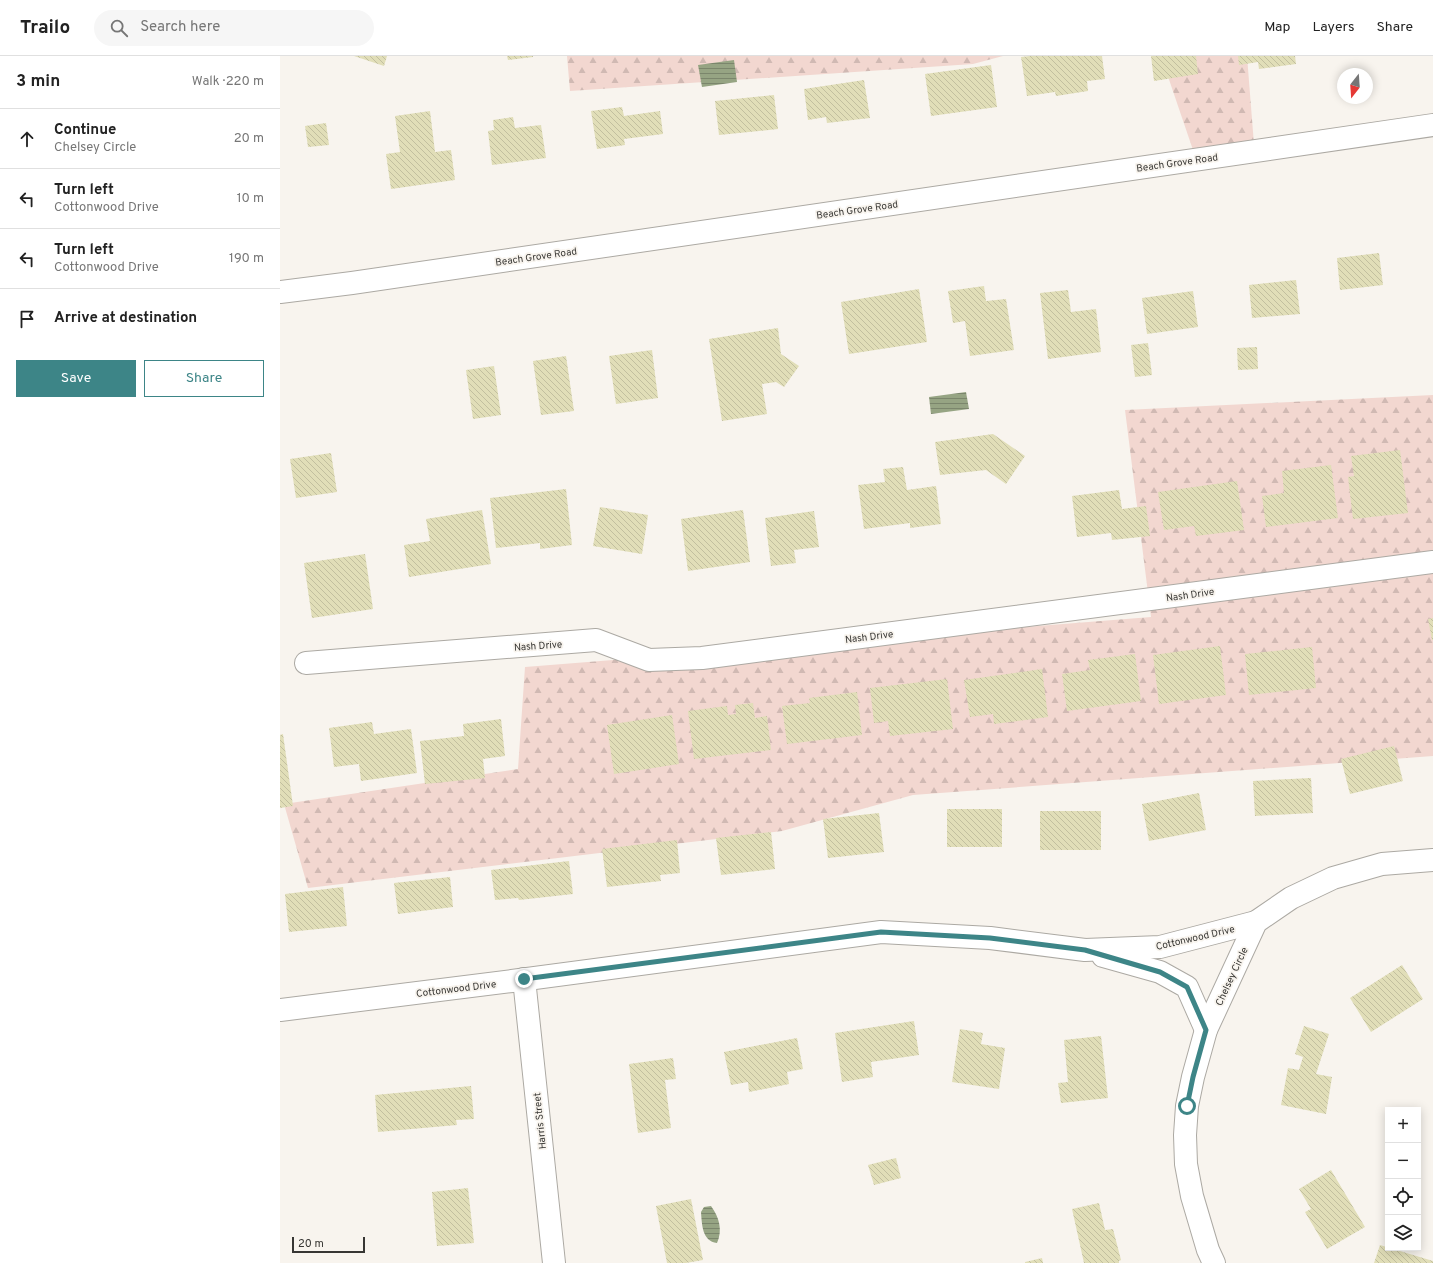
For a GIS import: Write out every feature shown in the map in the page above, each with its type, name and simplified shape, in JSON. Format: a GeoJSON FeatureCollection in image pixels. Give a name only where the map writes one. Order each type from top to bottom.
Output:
{"type":"FeatureCollection","features":[{"type":"Feature","properties":{"kind":"street","name":"Beach Grove Road"},"geometry":{"type":"LineString","coordinates":[[280,292],[367,281],[1433,125]]}},
{"type":"Feature","properties":{"kind":"street","name":"Nash Drive"},"geometry":{"type":"LineString","coordinates":[[306,663],[596,640],[649,660],[702,658],[1433,562]]}},
{"type":"Feature","properties":{"kind":"street"},"geometry":{"type":"LineString","coordinates":[[1256,922],[1291,898],[1334,878],[1382,864],[1433,860]]}},
{"type":"Feature","properties":{"kind":"street","name":"Cottonwood Drive"},"geometry":{"type":"LineString","coordinates":[[1085,950],[1160,947],[1256,922]]}},
{"type":"Feature","properties":{"kind":"street","name":"Chelsey Circle"},"geometry":{"type":"LineString","coordinates":[[1214,1263],[1208,1250],[1192,1196],[1186,1164],[1185,1135],[1187,1106],[1193,1077],[1206,1030],[1256,922]]}},
{"type":"Feature","properties":{"kind":"street","name":"Cottonwood Drive"},"geometry":{"type":"LineString","coordinates":[[280,1010],[881,932],[990,938],[1085,950],[1160,972],[1187,987],[1206,1030]]}},
{"type":"Feature","properties":{"kind":"street","name":"Harris Street"},"geometry":{"type":"LineString","coordinates":[[524,979],[554,1263]]}},
{"type":"Feature","properties":{"kind":"green space"},"geometry":{"type":"Polygon","coordinates":[[[567,56],[1003,56],[973,64],[570,91],[567,56]]]}},
{"type":"Feature","properties":{"kind":"green space"},"geometry":{"type":"Polygon","coordinates":[[[1161,56],[1247,56],[1255,157],[1193,150],[1161,56]]]}},
{"type":"Feature","properties":{"kind":"green space"},"geometry":{"type":"Polygon","coordinates":[[[1433,395],[1433,756],[913,795],[782,831],[308,888],[284,804],[518,769],[525,667],[1151,617],[1125,410],[1433,395]]]}},
{"type":"Feature","properties":{"kind":"shaded area"},"geometry":{"type":"Polygon","coordinates":[[[734,60],[737,82],[702,87],[698,65],[734,60]]]}},
{"type":"Feature","properties":{"kind":"shaded area"},"geometry":{"type":"Polygon","coordinates":[[[966,392],[969,409],[931,414],[929,397],[966,392]]]}},
{"type":"Feature","properties":{"kind":"shaded area"},"geometry":{"type":"Polygon","coordinates":[[[711,1206],[716,1215],[720,1228],[717,1243],[708,1239],[703,1227],[701,1212],[704,1207],[711,1206]]]}},
{"type":"Feature","properties":{"kind":"building"},"geometry":{"type":"Polygon","coordinates":[[[354,56],[387,56],[384,66],[354,56]]]}},
{"type":"Feature","properties":{"kind":"building"},"geometry":{"type":"Polygon","coordinates":[[[507,56],[533,56],[533,57],[508,60],[507,56]]]}},
{"type":"Feature","properties":{"kind":"building"},"geometry":{"type":"Polygon","coordinates":[[[1102,56],[1105,79],[1087,81],[1088,91],[1056,96],[1055,92],[1027,96],[1021,57],[1102,56]]]}},
{"type":"Feature","properties":{"kind":"building"},"geometry":{"type":"Polygon","coordinates":[[[1151,56],[1196,56],[1198,74],[1154,81],[1151,56]]]}},
{"type":"Feature","properties":{"kind":"building"},"geometry":{"type":"Polygon","coordinates":[[[1238,56],[1295,56],[1296,64],[1259,69],[1258,62],[1239,65],[1238,56]]]}},
{"type":"Feature","properties":{"kind":"building"},"geometry":{"type":"Polygon","coordinates":[[[991,65],[997,107],[931,116],[925,74],[991,65]]]}},
{"type":"Feature","properties":{"kind":"building"},"geometry":{"type":"Polygon","coordinates":[[[864,80],[870,118],[827,123],[826,117],[808,120],[804,89],[864,80]]]}},
{"type":"Feature","properties":{"kind":"building"},"geometry":{"type":"Polygon","coordinates":[[[774,95],[778,129],[719,135],[715,101],[774,95]]]}},
{"type":"Feature","properties":{"kind":"building"},"geometry":{"type":"Polygon","coordinates":[[[622,107],[624,116],[660,111],[663,134],[624,139],[625,145],[597,149],[591,111],[622,107]]]}},
{"type":"Feature","properties":{"kind":"building"},"geometry":{"type":"Polygon","coordinates":[[[430,111],[435,152],[451,150],[455,180],[391,189],[386,154],[400,152],[395,116],[430,111]]]}},
{"type":"Feature","properties":{"kind":"building"},"geometry":{"type":"Polygon","coordinates":[[[513,117],[515,128],[541,125],[546,158],[492,165],[488,131],[494,130],[493,120],[513,117]]]}},
{"type":"Feature","properties":{"kind":"building"},"geometry":{"type":"Polygon","coordinates":[[[326,123],[329,145],[308,147],[305,126],[326,123]]]}},
{"type":"Feature","properties":{"kind":"building"},"geometry":{"type":"Polygon","coordinates":[[[1379,253],[1383,285],[1340,290],[1337,258],[1379,253]]]}},
{"type":"Feature","properties":{"kind":"building"},"geometry":{"type":"Polygon","coordinates":[[[1296,280],[1300,314],[1252,318],[1249,285],[1296,280]]]}},
{"type":"Feature","properties":{"kind":"building"},"geometry":{"type":"Polygon","coordinates":[[[984,286],[986,301],[1006,299],[1014,350],[970,356],[965,321],[953,323],[948,291],[984,286]]]}},
{"type":"Feature","properties":{"kind":"building"},"geometry":{"type":"Polygon","coordinates":[[[919,289],[927,342],[849,354],[841,302],[919,289]]]}},
{"type":"Feature","properties":{"kind":"building"},"geometry":{"type":"Polygon","coordinates":[[[1068,290],[1071,312],[1096,309],[1101,352],[1048,359],[1040,293],[1068,290]]]}},
{"type":"Feature","properties":{"kind":"building"},"geometry":{"type":"Polygon","coordinates":[[[1193,291],[1198,327],[1147,334],[1142,298],[1193,291]]]}},
{"type":"Feature","properties":{"kind":"building"},"geometry":{"type":"Polygon","coordinates":[[[778,328],[781,354],[799,366],[784,387],[776,382],[762,384],[767,414],[722,421],[709,339],[778,328]]]}},
{"type":"Feature","properties":{"kind":"building"},"geometry":{"type":"Polygon","coordinates":[[[1148,343],[1152,375],[1135,377],[1131,345],[1148,343]]]}},
{"type":"Feature","properties":{"kind":"building"},"geometry":{"type":"Polygon","coordinates":[[[1257,347],[1258,369],[1238,370],[1237,348],[1257,347]]]}},
{"type":"Feature","properties":{"kind":"building"},"geometry":{"type":"Polygon","coordinates":[[[652,350],[658,398],[616,404],[609,356],[652,350]]]}},
{"type":"Feature","properties":{"kind":"building"},"geometry":{"type":"Polygon","coordinates":[[[566,356],[574,411],[541,415],[533,361],[566,356]]]}},
{"type":"Feature","properties":{"kind":"building"},"geometry":{"type":"Polygon","coordinates":[[[494,366],[501,415],[473,419],[466,370],[494,366]]]}},
{"type":"Feature","properties":{"kind":"building"},"geometry":{"type":"Polygon","coordinates":[[[993,434],[1025,456],[1006,484],[986,470],[940,475],[935,442],[993,434]]]}},
{"type":"Feature","properties":{"kind":"building"},"geometry":{"type":"Polygon","coordinates":[[[1400,450],[1408,513],[1353,519],[1348,477],[1354,476],[1351,456],[1400,450]]]}},
{"type":"Feature","properties":{"kind":"building"},"geometry":{"type":"Polygon","coordinates":[[[331,453],[337,492],[296,498],[290,459],[331,453]]]}},
{"type":"Feature","properties":{"kind":"building"},"geometry":{"type":"Polygon","coordinates":[[[1331,465],[1338,518],[1266,527],[1262,496],[1284,493],[1282,471],[1331,465]]]}},
{"type":"Feature","properties":{"kind":"building"},"geometry":{"type":"Polygon","coordinates":[[[903,467],[907,490],[936,486],[941,524],[910,528],[910,523],[864,529],[858,485],[885,482],[883,469],[903,467]]]}},
{"type":"Feature","properties":{"kind":"building"},"geometry":{"type":"Polygon","coordinates":[[[1237,481],[1244,530],[1196,536],[1194,526],[1164,530],[1158,492],[1237,481]]]}},
{"type":"Feature","properties":{"kind":"building"},"geometry":{"type":"Polygon","coordinates":[[[566,489],[572,545],[540,549],[540,543],[496,548],[490,498],[566,489]]]}},
{"type":"Feature","properties":{"kind":"building"},"geometry":{"type":"Polygon","coordinates":[[[1119,490],[1122,509],[1146,506],[1150,536],[1112,540],[1111,533],[1077,537],[1072,496],[1119,490]]]}},
{"type":"Feature","properties":{"kind":"building"},"geometry":{"type":"Polygon","coordinates":[[[600,507],[648,515],[642,554],[593,546],[600,507]]]}},
{"type":"Feature","properties":{"kind":"building"},"geometry":{"type":"Polygon","coordinates":[[[482,510],[491,564],[409,577],[404,545],[430,541],[426,519],[482,510]]]}},
{"type":"Feature","properties":{"kind":"building"},"geometry":{"type":"Polygon","coordinates":[[[743,510],[750,562],[688,571],[681,519],[743,510]]]}},
{"type":"Feature","properties":{"kind":"building"},"geometry":{"type":"Polygon","coordinates":[[[814,511],[819,547],[794,550],[796,563],[771,566],[765,518],[814,511]]]}},
{"type":"Feature","properties":{"kind":"building"},"geometry":{"type":"Polygon","coordinates":[[[365,554],[373,609],[312,618],[304,563],[365,554]]]}},
{"type":"Feature","properties":{"kind":"building"},"geometry":{"type":"Polygon","coordinates":[[[1433,618],[1433,640],[1432,640],[1428,619],[1433,618]]]}},
{"type":"Feature","properties":{"kind":"building"},"geometry":{"type":"Polygon","coordinates":[[[1220,646],[1226,695],[1159,704],[1153,655],[1220,646]]]}},
{"type":"Feature","properties":{"kind":"building"},"geometry":{"type":"Polygon","coordinates":[[[1312,647],[1316,688],[1249,695],[1245,654],[1312,647]]]}},
{"type":"Feature","properties":{"kind":"building"},"geometry":{"type":"Polygon","coordinates":[[[1135,654],[1141,701],[1067,711],[1062,674],[1090,670],[1088,660],[1135,654]]]}},
{"type":"Feature","properties":{"kind":"building"},"geometry":{"type":"Polygon","coordinates":[[[1042,669],[1048,717],[994,724],[993,714],[970,717],[964,680],[1042,669]]]}},
{"type":"Feature","properties":{"kind":"building"},"geometry":{"type":"Polygon","coordinates":[[[947,679],[953,729],[890,736],[888,721],[874,723],[870,688],[947,679]]]}},
{"type":"Feature","properties":{"kind":"building"},"geometry":{"type":"Polygon","coordinates":[[[857,692],[862,735],[787,744],[782,706],[810,703],[809,698],[857,692]]]}},
{"type":"Feature","properties":{"kind":"building"},"geometry":{"type":"Polygon","coordinates":[[[753,703],[755,718],[767,716],[771,750],[694,759],[688,711],[727,706],[728,715],[736,714],[735,705],[753,703]]]}},
{"type":"Feature","properties":{"kind":"building"},"geometry":{"type":"Polygon","coordinates":[[[672,715],[679,764],[614,774],[607,725],[672,715]]]}},
{"type":"Feature","properties":{"kind":"building"},"geometry":{"type":"Polygon","coordinates":[[[501,719],[505,756],[483,759],[485,778],[425,784],[420,741],[464,736],[463,724],[501,719]]]}},
{"type":"Feature","properties":{"kind":"building"},"geometry":{"type":"Polygon","coordinates":[[[372,722],[374,734],[411,729],[417,773],[361,781],[359,764],[334,767],[329,728],[372,722]]]}},
{"type":"Feature","properties":{"kind":"building"},"geometry":{"type":"Polygon","coordinates":[[[283,734],[293,806],[280,808],[280,735],[283,734]]]}},
{"type":"Feature","properties":{"kind":"building"},"geometry":{"type":"Polygon","coordinates":[[[1394,746],[1403,781],[1350,794],[1341,759],[1394,746]]]}},
{"type":"Feature","properties":{"kind":"building"},"geometry":{"type":"Polygon","coordinates":[[[1311,778],[1313,813],[1255,816],[1253,781],[1311,778]]]}},
{"type":"Feature","properties":{"kind":"building"},"geometry":{"type":"Polygon","coordinates":[[[1199,793],[1206,830],[1149,841],[1142,804],[1199,793]]]}},
{"type":"Feature","properties":{"kind":"building"},"geometry":{"type":"Polygon","coordinates":[[[947,809],[1002,809],[1002,847],[947,847],[947,809]]]}},
{"type":"Feature","properties":{"kind":"building"},"geometry":{"type":"Polygon","coordinates":[[[1040,811],[1101,811],[1101,850],[1040,850],[1040,811]]]}},
{"type":"Feature","properties":{"kind":"building"},"geometry":{"type":"Polygon","coordinates":[[[879,813],[884,852],[828,858],[823,819],[879,813]]]}},
{"type":"Feature","properties":{"kind":"building"},"geometry":{"type":"Polygon","coordinates":[[[771,832],[775,869],[721,875],[716,838],[771,832]]]}},
{"type":"Feature","properties":{"kind":"building"},"geometry":{"type":"Polygon","coordinates":[[[677,840],[680,873],[660,875],[661,881],[607,887],[602,849],[677,840]]]}},
{"type":"Feature","properties":{"kind":"building"},"geometry":{"type":"Polygon","coordinates":[[[569,861],[573,894],[519,900],[518,898],[495,900],[491,870],[569,861]]]}},
{"type":"Feature","properties":{"kind":"building"},"geometry":{"type":"Polygon","coordinates":[[[450,877],[453,907],[398,914],[394,883],[450,877]]]}},
{"type":"Feature","properties":{"kind":"building"},"geometry":{"type":"Polygon","coordinates":[[[343,887],[347,926],[289,932],[285,894],[343,887]]]}},
{"type":"Feature","properties":{"kind":"building"},"geometry":{"type":"Polygon","coordinates":[[[1402,965],[1423,999],[1371,1032],[1350,998],[1402,965]]]}},
{"type":"Feature","properties":{"kind":"building"},"geometry":{"type":"Polygon","coordinates":[[[914,1021],[919,1055],[871,1062],[873,1077],[842,1082],[835,1033],[914,1021]]]}},
{"type":"Feature","properties":{"kind":"building"},"geometry":{"type":"Polygon","coordinates":[[[1304,1026],[1329,1034],[1316,1074],[1332,1077],[1326,1114],[1281,1105],[1288,1068],[1299,1070],[1303,1057],[1295,1054],[1304,1026]]]}},
{"type":"Feature","properties":{"kind":"building"},"geometry":{"type":"Polygon","coordinates":[[[960,1029],[983,1033],[981,1044],[1005,1048],[999,1089],[952,1082],[960,1029]]]}},
{"type":"Feature","properties":{"kind":"building"},"geometry":{"type":"Polygon","coordinates":[[[1101,1036],[1108,1098],[1061,1103],[1058,1083],[1068,1082],[1064,1040],[1101,1036]]]}},
{"type":"Feature","properties":{"kind":"building"},"geometry":{"type":"Polygon","coordinates":[[[797,1038],[803,1069],[787,1072],[789,1084],[749,1092],[748,1082],[731,1085],[724,1052],[797,1038]]]}},
{"type":"Feature","properties":{"kind":"building"},"geometry":{"type":"Polygon","coordinates":[[[673,1058],[676,1079],[665,1080],[671,1128],[638,1133],[629,1064],[673,1058]]]}},
{"type":"Feature","properties":{"kind":"building"},"geometry":{"type":"Polygon","coordinates":[[[471,1086],[474,1119],[456,1120],[457,1125],[378,1132],[375,1095],[471,1086]]]}},
{"type":"Feature","properties":{"kind":"building"},"geometry":{"type":"Polygon","coordinates":[[[896,1158],[901,1178],[874,1185],[868,1165],[896,1158]]]}},
{"type":"Feature","properties":{"kind":"building"},"geometry":{"type":"Polygon","coordinates":[[[1331,1170],[1365,1227],[1327,1249],[1305,1212],[1311,1209],[1299,1189],[1331,1170]]]}},
{"type":"Feature","properties":{"kind":"building"},"geometry":{"type":"Polygon","coordinates":[[[468,1188],[474,1243],[437,1246],[432,1192],[468,1188]]]}},
{"type":"Feature","properties":{"kind":"building"},"geometry":{"type":"Polygon","coordinates":[[[691,1199],[703,1260],[686,1263],[667,1263],[656,1206],[691,1199]]]}},
{"type":"Feature","properties":{"kind":"building"},"geometry":{"type":"Polygon","coordinates":[[[1099,1203],[1105,1230],[1113,1229],[1121,1260],[1119,1263],[1084,1263],[1072,1209],[1099,1203]]]}},
{"type":"Feature","properties":{"kind":"building"},"geometry":{"type":"Polygon","coordinates":[[[1380,1245],[1385,1247],[1385,1251],[1400,1251],[1433,1261],[1433,1263],[1374,1263],[1380,1245]]]}},
{"type":"Feature","properties":{"kind":"building"},"geometry":{"type":"Polygon","coordinates":[[[1042,1258],[1043,1263],[1025,1263],[1025,1262],[1042,1258]]]}},
{"type":"Feature","properties":{"kind":"route"},"geometry":{"type":"LineString","coordinates":[[524,979],[881,932],[990,938],[1085,950],[1160,972],[1187,987],[1206,1030],[1193,1077],[1187,1106]]}}]}
